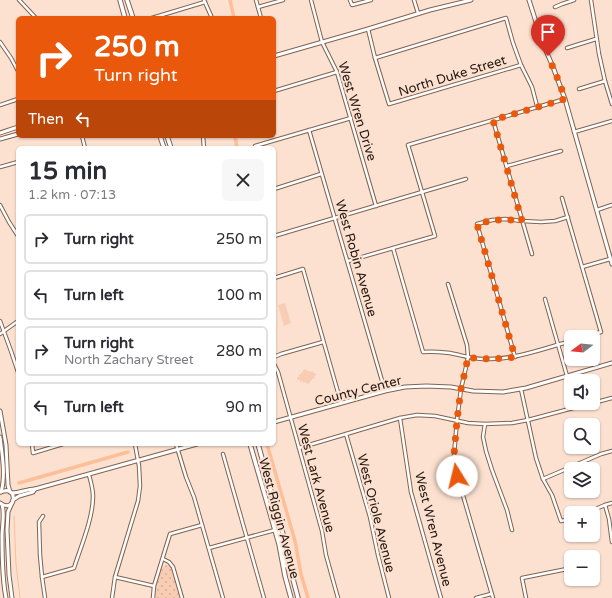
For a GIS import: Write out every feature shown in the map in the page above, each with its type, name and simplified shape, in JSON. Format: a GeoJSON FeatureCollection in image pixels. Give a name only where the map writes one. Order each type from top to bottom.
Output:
{"type":"FeatureCollection","features":[{"type":"Feature","properties":{"kind":"main road"},"geometry":{"type":"LineString","coordinates":[[120,0],[124,16]]}},
{"type":"Feature","properties":{"kind":"main road"},"geometry":{"type":"LineString","coordinates":[[127,0],[132,16]]}},
{"type":"Feature","properties":{"kind":"main road","name":"West Riggin Avenue"},"geometry":{"type":"LineString","coordinates":[[251,446],[291,598]]}},
{"type":"Feature","properties":{"kind":"main road","name":"West Riggin Avenue"},"geometry":{"type":"LineString","coordinates":[[259,446],[284,538],[298,598]]}},
{"type":"Feature","properties":{"kind":"main road"},"geometry":{"type":"LineString","coordinates":[[274,530],[279,534],[286,565],[291,572]]}},
{"type":"Feature","properties":{"kind":"street"},"geometry":{"type":"LineString","coordinates":[[19,0],[35,16]]}},
{"type":"Feature","properties":{"kind":"street"},"geometry":{"type":"LineString","coordinates":[[256,0],[260,16]]}},
{"type":"Feature","properties":{"kind":"street"},"geometry":{"type":"LineString","coordinates":[[258,7],[283,0]]}},
{"type":"Feature","properties":{"kind":"street","name":"West Wren Drive"},"geometry":{"type":"LineString","coordinates":[[310,0],[322,42],[337,72],[376,206]]}},
{"type":"Feature","properties":{"kind":"street"},"geometry":{"type":"LineString","coordinates":[[350,0],[352,5],[371,0]]}},
{"type":"Feature","properties":{"kind":"street"},"geometry":{"type":"LineString","coordinates":[[414,0],[418,13]]}},
{"type":"Feature","properties":{"kind":"street"},"geometry":{"type":"LineString","coordinates":[[276,55],[418,13],[471,0]]}},
{"type":"Feature","properties":{"kind":"street"},"geometry":{"type":"LineString","coordinates":[[529,0],[543,44],[565,99],[612,264]]}},
{"type":"Feature","properties":{"kind":"street"},"geometry":{"type":"LineString","coordinates":[[555,7],[574,0]]}},
{"type":"Feature","properties":{"kind":"street"},"geometry":{"type":"LineString","coordinates":[[591,0],[596,39],[605,81],[612,104]]}},
{"type":"Feature","properties":{"kind":"street"},"geometry":{"type":"LineString","coordinates":[[158,16],[205,1],[211,16]]}},
{"type":"Feature","properties":{"kind":"street"},"geometry":{"type":"LineString","coordinates":[[368,29],[375,58],[506,18],[513,43],[521,65],[532,87],[537,106]]}},
{"type":"Feature","properties":{"kind":"street"},"geometry":{"type":"LineString","coordinates":[[567,48],[596,39]]}},
{"type":"Feature","properties":{"kind":"street"},"geometry":{"type":"LineString","coordinates":[[0,42],[16,67]]}},
{"type":"Feature","properties":{"kind":"street","name":"North Duke Street"},"geometry":{"type":"LineString","coordinates":[[375,58],[389,104],[521,65]]}},
{"type":"Feature","properties":{"kind":"street"},"geometry":{"type":"LineString","coordinates":[[276,90],[337,72]]}},
{"type":"Feature","properties":{"kind":"street"},"geometry":{"type":"LineString","coordinates":[[579,89],[605,81]]}},
{"type":"Feature","properties":{"kind":"street"},"geometry":{"type":"LineString","coordinates":[[348,262],[435,236],[408,145],[565,99]]}},
{"type":"Feature","properties":{"kind":"street"},"geometry":{"type":"LineString","coordinates":[[0,105],[16,100]]}},
{"type":"Feature","properties":{"kind":"street"},"geometry":{"type":"LineString","coordinates":[[255,146],[351,118]]}},
{"type":"Feature","properties":{"kind":"street"},"geometry":{"type":"LineString","coordinates":[[493,120],[532,254]]}},
{"type":"Feature","properties":{"kind":"street"},"geometry":{"type":"LineString","coordinates":[[574,132],[612,121]]}},
{"type":"Feature","properties":{"kind":"street"},"geometry":{"type":"LineString","coordinates":[[0,133],[16,128]]}},
{"type":"Feature","properties":{"kind":"street","name":"West Robin Avenue"},"geometry":{"type":"LineString","coordinates":[[309,130],[385,391]]}},
{"type":"Feature","properties":{"kind":"street"},"geometry":{"type":"LineString","coordinates":[[0,139],[16,135]]}},
{"type":"Feature","properties":{"kind":"street"},"geometry":{"type":"LineString","coordinates":[[506,166],[561,151]]}},
{"type":"Feature","properties":{"kind":"street"},"geometry":{"type":"LineString","coordinates":[[0,167],[16,163]]}},
{"type":"Feature","properties":{"kind":"street"},"geometry":{"type":"LineString","coordinates":[[276,188],[321,174]]}},
{"type":"Feature","properties":{"kind":"street"},"geometry":{"type":"LineString","coordinates":[[276,235],[466,179]]}},
{"type":"Feature","properties":{"kind":"street"},"geometry":{"type":"LineString","coordinates":[[562,198],[600,332]]}},
{"type":"Feature","properties":{"kind":"street"},"geometry":{"type":"LineString","coordinates":[[0,205],[16,233]]}},
{"type":"Feature","properties":{"kind":"street"},"geometry":{"type":"LineString","coordinates":[[597,210],[612,205]]}},
{"type":"Feature","properties":{"kind":"street"},"geometry":{"type":"LineString","coordinates":[[515,357],[477,224],[492,220],[505,219],[522,221],[555,221],[568,217]]}},
{"type":"Feature","properties":{"kind":"street"},"geometry":{"type":"LineString","coordinates":[[393,248],[423,352],[450,353],[482,359],[499,359],[515,357],[564,343]]}},
{"type":"Feature","properties":{"kind":"street"},"geometry":{"type":"LineString","coordinates":[[582,267],[610,258]]}},
{"type":"Feature","properties":{"kind":"street"},"geometry":{"type":"LineString","coordinates":[[276,277],[303,269],[341,404]]}},
{"type":"Feature","properties":{"kind":"street"},"geometry":{"type":"LineString","coordinates":[[448,284],[466,345],[468,357],[461,389],[457,420],[454,455],[457,476],[493,598]]}},
{"type":"Feature","properties":{"kind":"street"},"geometry":{"type":"LineString","coordinates":[[545,299],[566,374]]}},
{"type":"Feature","properties":{"kind":"street"},"geometry":{"type":"LineString","coordinates":[[0,321],[16,366]]}},
{"type":"Feature","properties":{"kind":"street"},"geometry":{"type":"LineString","coordinates":[[0,334],[16,322]]}},
{"type":"Feature","properties":{"kind":"street"},"geometry":{"type":"LineString","coordinates":[[276,356],[323,342]]}},
{"type":"Feature","properties":{"kind":"street","name":"County Center"},"geometry":{"type":"LineString","coordinates":[[574,374],[612,363]]}},
{"type":"Feature","properties":{"kind":"street","name":"West Lark Avenue"},"geometry":{"type":"LineString","coordinates":[[276,368],[322,531],[326,555],[338,598]]}},
{"type":"Feature","properties":{"kind":"street","name":"County Center"},"geometry":{"type":"LineString","coordinates":[[276,422],[385,391],[405,387],[426,386],[473,391],[503,392],[521,389],[564,377]]}},
{"type":"Feature","properties":{"kind":"street"},"geometry":{"type":"LineString","coordinates":[[521,389],[536,458],[543,479],[552,495],[561,521],[564,520]]}},
{"type":"Feature","properties":{"kind":"street"},"geometry":{"type":"LineString","coordinates":[[600,401],[612,398]]}},
{"type":"Feature","properties":{"kind":"street"},"geometry":{"type":"LineString","coordinates":[[0,410],[6,445],[8,485],[13,496],[13,502],[8,512],[7,530],[9,577],[12,598]]}},
{"type":"Feature","properties":{"kind":"street"},"geometry":{"type":"LineString","coordinates":[[299,448],[400,418],[417,415],[435,416],[484,424],[512,423],[566,410]]}},
{"type":"Feature","properties":{"kind":"street","name":"West Wren Avenue"},"geometry":{"type":"LineString","coordinates":[[400,418],[411,492],[441,598]]}},
{"type":"Feature","properties":{"kind":"street"},"geometry":{"type":"LineString","coordinates":[[484,424],[486,451],[507,510],[512,530]]}},
{"type":"Feature","properties":{"kind":"street","name":"West Oriole Avenue"},"geometry":{"type":"LineString","coordinates":[[346,434],[370,517],[389,598]]}},
{"type":"Feature","properties":{"kind":"street"},"geometry":{"type":"LineString","coordinates":[[0,437],[3,473],[1,493]]}},
{"type":"Feature","properties":{"kind":"street"},"geometry":{"type":"LineString","coordinates":[[32,446],[33,453],[56,446]]}},
{"type":"Feature","properties":{"kind":"street"},"geometry":{"type":"LineString","coordinates":[[112,598],[115,577],[138,501],[140,481],[134,446]]}},
{"type":"Feature","properties":{"kind":"street"},"geometry":{"type":"LineString","coordinates":[[177,446],[194,497],[223,598]]}},
{"type":"Feature","properties":{"kind":"street"},"geometry":{"type":"LineString","coordinates":[[1,504],[7,506],[19,496],[36,490],[191,446]]}},
{"type":"Feature","properties":{"kind":"street"},"geometry":{"type":"LineString","coordinates":[[543,479],[601,454],[612,451]]}},
{"type":"Feature","properties":{"kind":"street"},"geometry":{"type":"LineString","coordinates":[[223,454],[264,598]]}},
{"type":"Feature","properties":{"kind":"street"},"geometry":{"type":"LineString","coordinates":[[42,577],[74,568],[92,508],[92,491],[89,475]]}},
{"type":"Feature","properties":{"kind":"street"},"geometry":{"type":"LineString","coordinates":[[1,493],[5,490],[15,493],[32,489],[36,490]]}},
{"type":"Feature","properties":{"kind":"street"},"geometry":{"type":"LineString","coordinates":[[600,507],[612,503]]}},
{"type":"Feature","properties":{"kind":"street"},"geometry":{"type":"LineString","coordinates":[[1,504],[3,512],[2,578],[6,598]]}},
{"type":"Feature","properties":{"kind":"street"},"geometry":{"type":"LineString","coordinates":[[605,505],[609,519],[612,542]]}},
{"type":"Feature","properties":{"kind":"street"},"geometry":{"type":"LineString","coordinates":[[43,516],[39,522],[40,556],[45,598]]}},
{"type":"Feature","properties":{"kind":"street"},"geometry":{"type":"LineString","coordinates":[[153,598],[154,586],[170,534],[202,525]]}},
{"type":"Feature","properties":{"kind":"street"},"geometry":{"type":"LineString","coordinates":[[209,548],[274,530]]}},
{"type":"Feature","properties":{"kind":"street"},"geometry":{"type":"LineString","coordinates":[[163,559],[169,562],[173,567],[182,598]]}},
{"type":"Feature","properties":{"kind":"street"},"geometry":{"type":"LineString","coordinates":[[526,598],[522,578],[564,569]]}},
{"type":"Feature","properties":{"kind":"street"},"geometry":{"type":"LineString","coordinates":[[2,578],[9,577]]}},
{"type":"Feature","properties":{"kind":"street"},"geometry":{"type":"LineString","coordinates":[[115,577],[154,586]]}},
{"type":"Feature","properties":{"kind":"street"},"geometry":{"type":"LineString","coordinates":[[476,598],[491,594]]}},
{"type":"Feature","properties":{"kind":"shaded area"},"geometry":{"type":"Polygon","coordinates":[[[285,303],[291,323],[284,326],[278,305],[285,303]]]}},
{"type":"Feature","properties":{"kind":"shaded area"},"geometry":{"type":"Polygon","coordinates":[[[306,369],[310,372],[313,371],[316,375],[310,383],[307,384],[306,382],[303,383],[303,381],[300,382],[297,377],[299,377],[298,375],[306,369]]]}},
{"type":"Feature","properties":{"kind":"shaded area"},"geometry":{"type":"Polygon","coordinates":[[[166,565],[170,566],[171,568],[180,598],[155,598],[159,575],[163,567],[166,565]]]}},
{"type":"Feature","properties":{"kind":"waterway"},"geometry":{"type":"LineString","coordinates":[[230,0],[234,16]]}},
{"type":"Feature","properties":{"kind":"waterway"},"geometry":{"type":"LineString","coordinates":[[235,138],[237,146]]}},
{"type":"Feature","properties":{"kind":"waterway"},"geometry":{"type":"LineString","coordinates":[[268,446],[295,541],[301,574],[308,598]]}},
{"type":"Feature","properties":{"kind":"waterway"},"geometry":{"type":"LineString","coordinates":[[19,483],[128,452]]}},
{"type":"Feature","properties":{"kind":"waterway"},"geometry":{"type":"LineString","coordinates":[[14,516],[16,564],[20,598]]}},
{"type":"Feature","properties":{"kind":"route"},"geometry":{"type":"LineString","coordinates":[[457,476],[454,455],[457,420],[461,389],[468,357],[482,359],[515,357],[477,224],[492,220],[505,219],[522,221],[493,120],[565,99],[548,56]]}}]}
